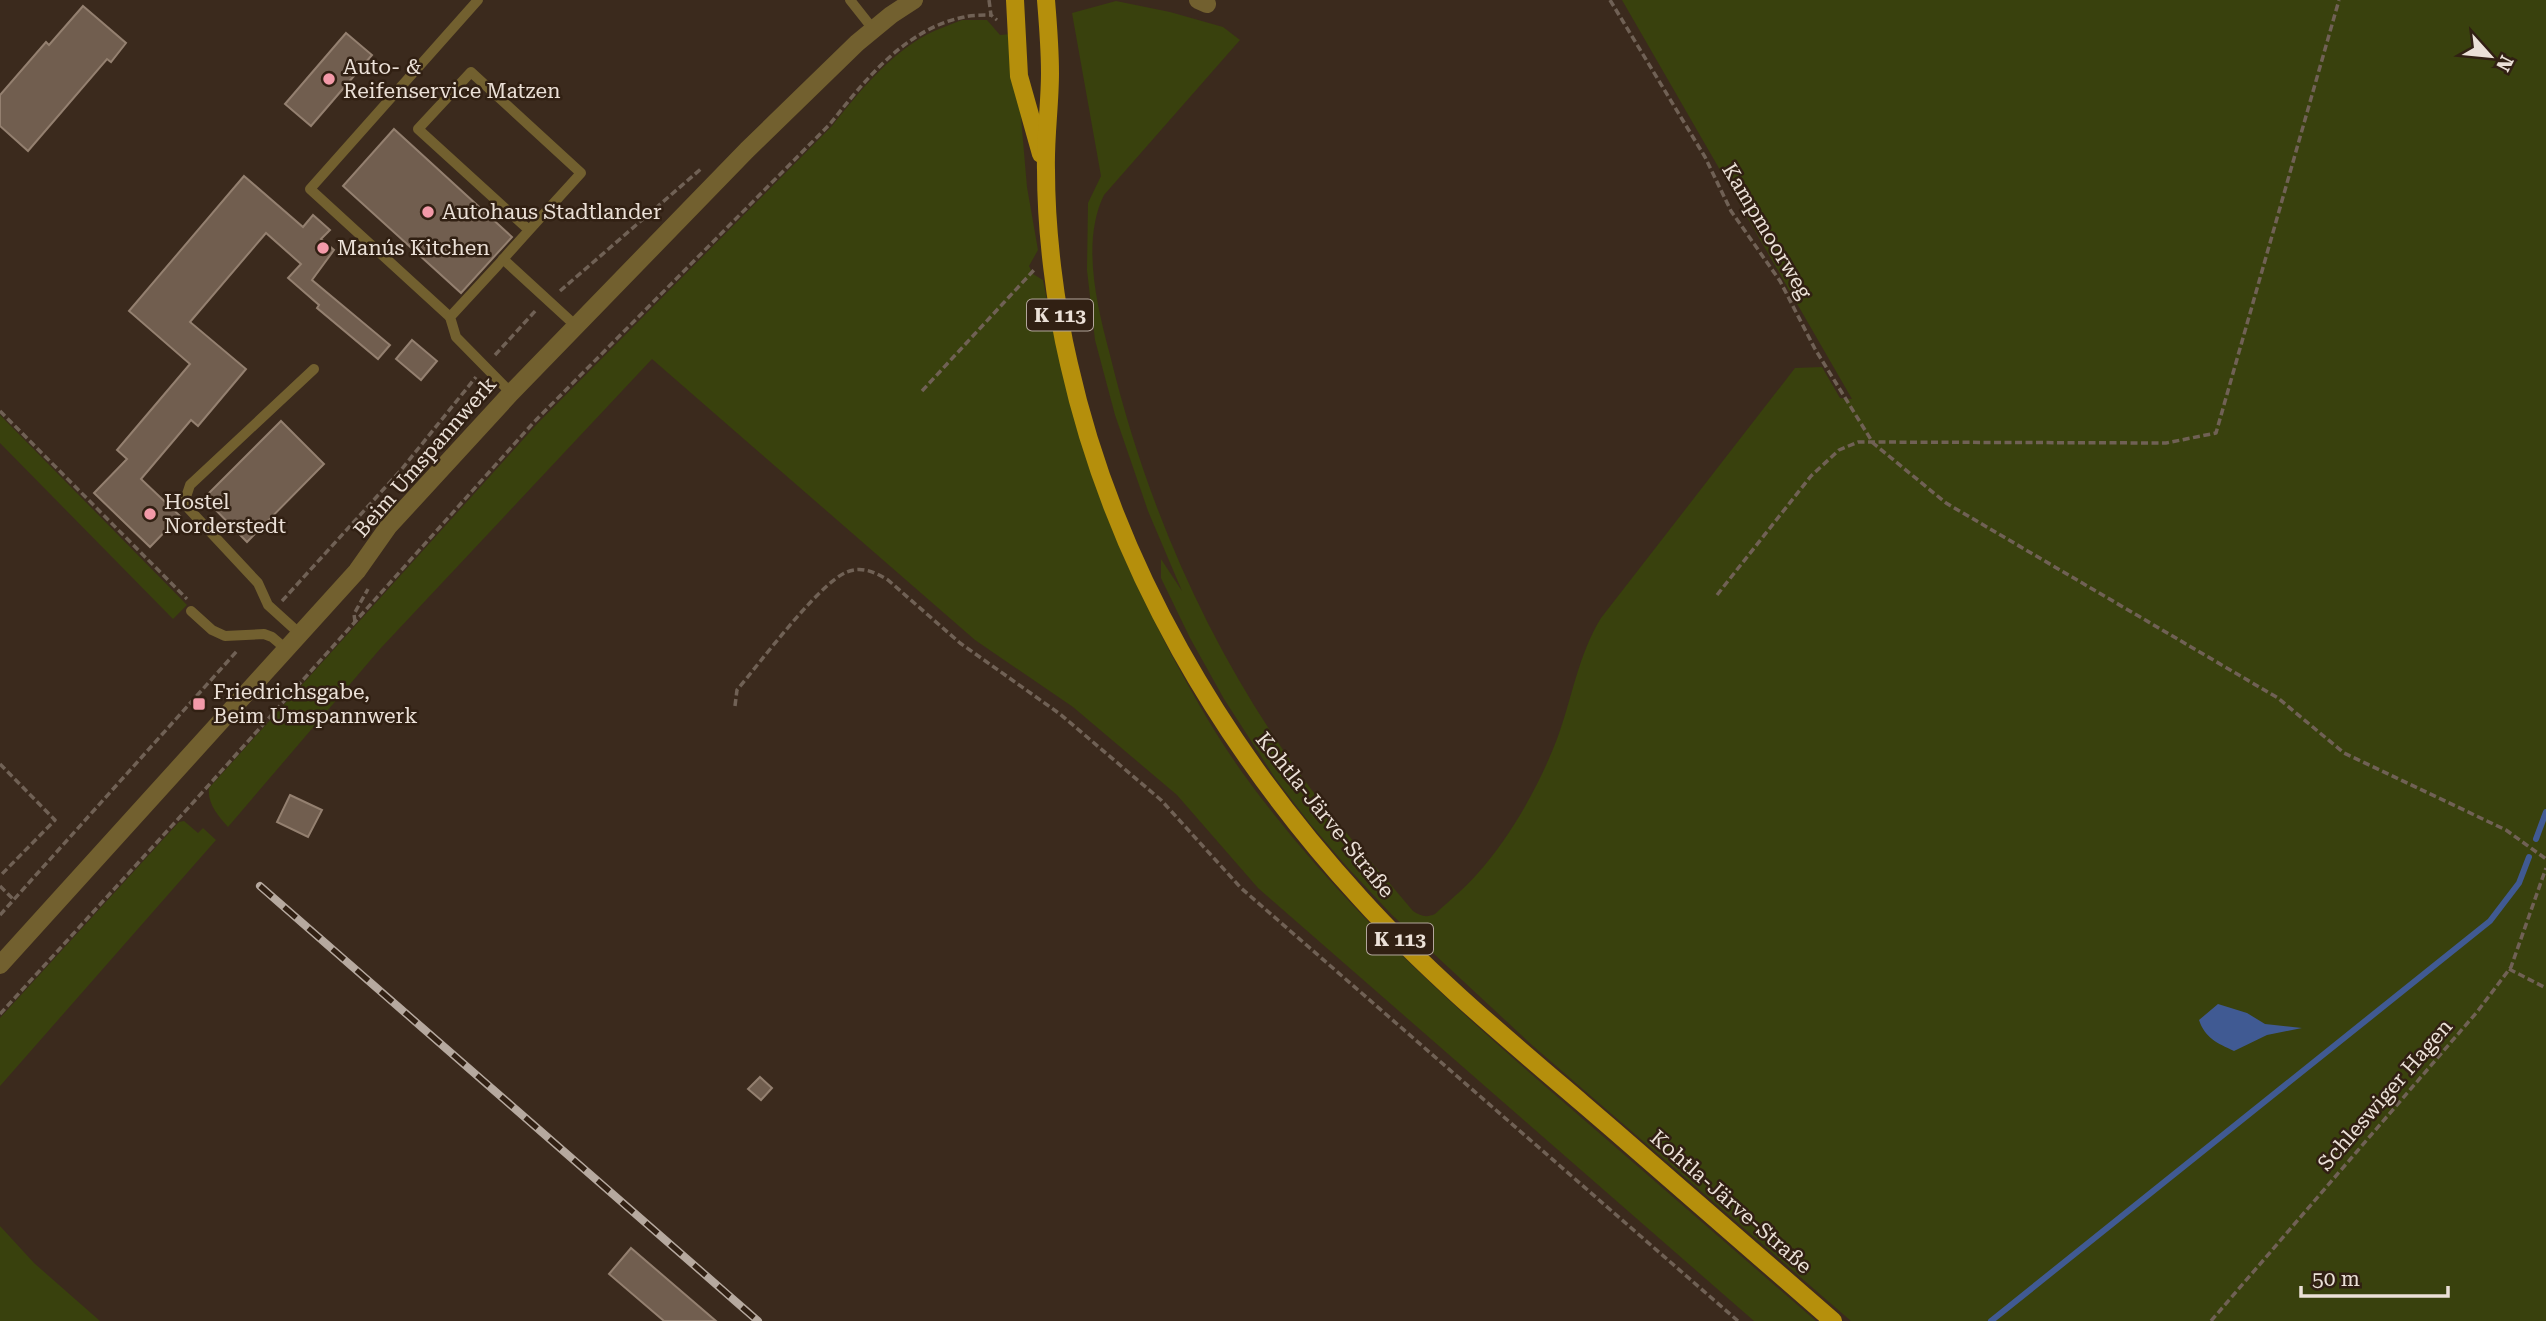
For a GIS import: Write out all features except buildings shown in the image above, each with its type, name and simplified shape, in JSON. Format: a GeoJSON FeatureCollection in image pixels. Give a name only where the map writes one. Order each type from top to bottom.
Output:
{"type":"FeatureCollection","features":[{"type":"Feature","properties":{"kind":"main road","name":"Kohtla-Järve-Straße"},"geometry":{"type":"LineString","coordinates":[[1014,0],[1019,76],[1045,172]]}},
{"type":"Feature","properties":{"kind":"main road","name":"Kohtla-Järve-Straße"},"geometry":{"type":"LineString","coordinates":[[1046,0],[1050,71],[1045,172],[1056,297],[1069,363],[1094,455],[1112,505],[1167,628],[1192,673],[1249,762],[1333,868],[1391,930],[1534,1062],[1833,1321]]}},
{"type":"Feature","properties":{"kind":"street","name":"Beim Umspannwerk"},"geometry":{"type":"LineString","coordinates":[[0,965],[357,571],[388,527],[511,393],[747,150],[873,29],[911,2],[926,0]]}},
{"type":"Feature","properties":{"kind":"lane"},"geometry":{"type":"LineString","coordinates":[[478,0],[310,189],[450,317],[456,337],[511,393]]}},
{"type":"Feature","properties":{"kind":"lane"},"geometry":{"type":"LineString","coordinates":[[850,0],[873,29]]}},
{"type":"Feature","properties":{"kind":"lane"},"geometry":{"type":"LineString","coordinates":[[450,317],[581,173],[471,72],[418,129],[529,230]]}},
{"type":"Feature","properties":{"kind":"lane"},"geometry":{"type":"LineString","coordinates":[[503,259],[576,326]]}},
{"type":"Feature","properties":{"kind":"lane"},"geometry":{"type":"LineString","coordinates":[[300,634],[268,604],[258,583],[189,509],[185,500],[190,485],[314,369]]}},
{"type":"Feature","properties":{"kind":"lane"},"geometry":{"type":"LineString","coordinates":[[191,611],[212,630],[225,636],[253,633],[272,637],[286,649]]}},
{"type":"Feature","properties":{"kind":"path"},"geometry":{"type":"LineString","coordinates":[[0,1014],[534,422],[830,124],[872,73],[917,36],[964,17],[991,15],[989,0]]}},
{"type":"Feature","properties":{"kind":"path","name":"Kampmoorweg"},"geometry":{"type":"LineString","coordinates":[[1609,0],[1706,157],[1731,211],[1780,281],[1815,349],[1873,443],[1946,503],[2267,691],[2344,753],[2506,830],[2546,859]]}},
{"type":"Feature","properties":{"kind":"path"},"geometry":{"type":"LineString","coordinates":[[1717,594],[1811,476],[1839,450],[1858,442],[2166,443],[2216,433],[2339,0]]}},
{"type":"Feature","properties":{"kind":"path"},"geometry":{"type":"LineString","coordinates":[[274,610],[401,470],[484,367],[537,310],[706,164]]}},
{"type":"Feature","properties":{"kind":"path"},"geometry":{"type":"LineString","coordinates":[[922,391],[1052,250]]}},
{"type":"Feature","properties":{"kind":"path"},"geometry":{"type":"LineString","coordinates":[[0,411],[188,601],[191,611]]}},
{"type":"Feature","properties":{"kind":"path"},"geometry":{"type":"LineString","coordinates":[[734,705],[737,690],[824,587],[849,571],[862,569],[875,572],[888,580],[960,643],[1060,714],[1161,800],[1241,888],[1738,1321]]}},
{"type":"Feature","properties":{"kind":"path"},"geometry":{"type":"LineString","coordinates":[[355,622],[354,614],[370,584]]}},
{"type":"Feature","properties":{"kind":"path"},"geometry":{"type":"LineString","coordinates":[[0,915],[253,633]]}},
{"type":"Feature","properties":{"kind":"path"},"geometry":{"type":"LineString","coordinates":[[0,764],[55,820],[0,876]]}},
{"type":"Feature","properties":{"kind":"path","name":"Schleswiger Hagen"},"geometry":{"type":"LineString","coordinates":[[2211,1321],[2477,1012],[2509,969],[2546,868]]}},
{"type":"Feature","properties":{"kind":"path"},"geometry":{"type":"LineString","coordinates":[[0,886],[14,900]]}},
{"type":"Feature","properties":{"kind":"path"},"geometry":{"type":"LineString","coordinates":[[2509,969],[2546,988]]}},
{"type":"Feature","properties":{"kind":"green space"},"geometry":{"type":"Polygon","coordinates":[[[1622,0],[2546,0],[2546,1321],[1851,1321],[1533,1046],[1392,915],[1311,825],[1275,778],[1224,699],[1161,578],[1161,559],[1182,591],[1148,511],[1115,415],[1095,340],[1087,270],[1088,203],[1101,176],[1072,13],[1116,1],[1223,27],[1240,40],[1104,195],[1097,213],[1092,253],[1100,316],[1144,471],[1188,582],[1215,636],[1276,740],[1311,789],[1413,911],[1426,916],[1435,914],[1473,879],[1513,827],[1550,757],[1581,662],[1601,618],[1795,368],[1822,367],[1840,398],[1852,399],[1622,0]]]}},
{"type":"Feature","properties":{"kind":"green space"},"geometry":{"type":"Polygon","coordinates":[[[962,20],[987,20],[1000,35],[1011,34],[1015,48],[1027,187],[1038,250],[1029,266],[1033,274],[1043,280],[1081,439],[1101,501],[1133,577],[1178,667],[1232,758],[1315,864],[1395,949],[1524,1068],[1816,1321],[1754,1321],[1258,888],[1177,795],[1073,707],[975,640],[652,359],[380,649],[228,827],[217,814],[211,804],[209,788],[537,424],[832,126],[887,64],[926,35],[962,20]]]}},
{"type":"Feature","properties":{"kind":"green space"},"geometry":{"type":"Polygon","coordinates":[[[0,415],[187,605],[173,619],[0,443],[0,415]]]}},
{"type":"Feature","properties":{"kind":"green space"},"geometry":{"type":"Polygon","coordinates":[[[184,821],[198,833],[203,828],[216,840],[0,1086],[0,1018],[179,822],[184,821]]]}},
{"type":"Feature","properties":{"kind":"green space"},"geometry":{"type":"Polygon","coordinates":[[[0,1226],[34,1263],[100,1321],[0,1321],[0,1226]]]}},
{"type":"Feature","properties":{"kind":"water"},"geometry":{"type":"Polygon","coordinates":[[[2218,1004],[2247,1013],[2265,1024],[2302,1028],[2267,1035],[2234,1051],[2208,1036],[2199,1020],[2218,1004]]]}},
{"type":"Feature","properties":{"kind":"waterway"},"geometry":{"type":"LineString","coordinates":[[2536,839],[2546,812]]}},
{"type":"Feature","properties":{"kind":"waterway"},"geometry":{"type":"LineString","coordinates":[[1991,1321],[2490,921],[2519,883],[2529,857]]}},
{"type":"Feature","properties":{"kind":"railway"},"geometry":{"type":"LineString","coordinates":[[260,886],[758,1321]]}},
{"type":"Feature","properties":{"kind":"place","name":"Auto- & Reifenservice Matzen"},"geometry":{"type":"Point","coordinates":[329,79]}},
{"type":"Feature","properties":{"kind":"place","name":"Autohaus Stadtlander"},"geometry":{"type":"Point","coordinates":[428,212]}},
{"type":"Feature","properties":{"kind":"place","name":"Manu´s Kitchen"},"geometry":{"type":"Point","coordinates":[323,248]}},
{"type":"Feature","properties":{"kind":"place","name":"Hostel Norderstedt"},"geometry":{"type":"Point","coordinates":[150,514]}},
{"type":"Feature","properties":{"kind":"place","name":"Friedrichsgabe, Beim Umspannwerk"},"geometry":{"type":"Point","coordinates":[199,704]}}]}
